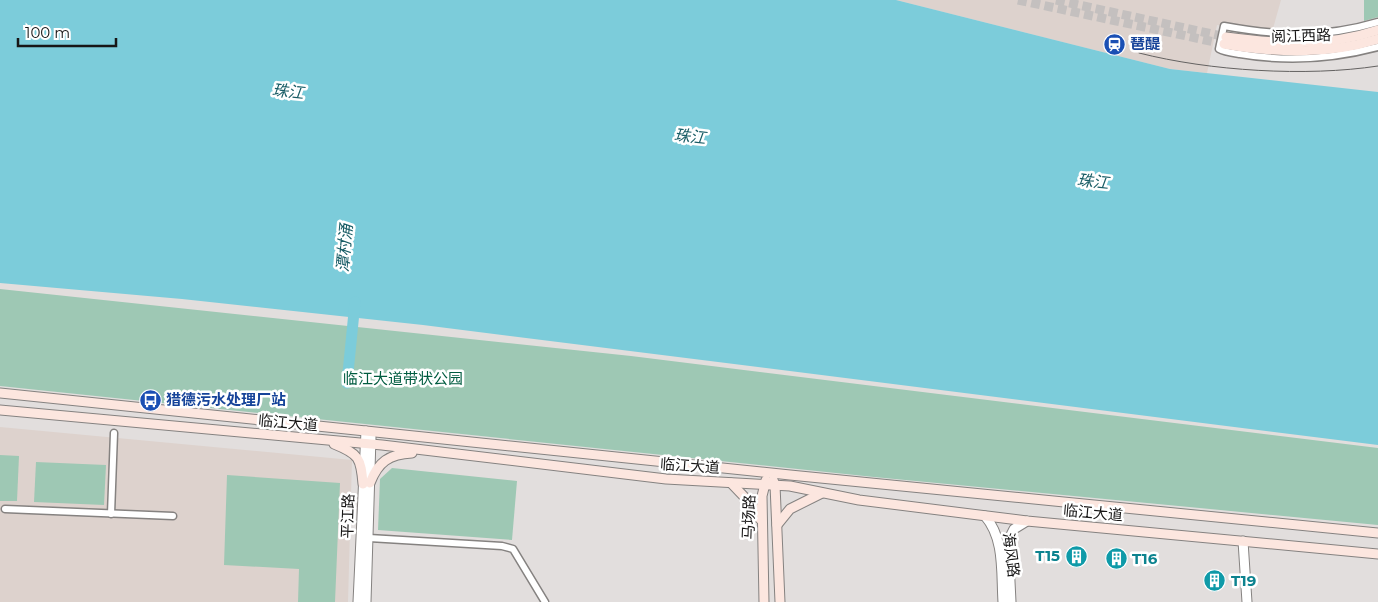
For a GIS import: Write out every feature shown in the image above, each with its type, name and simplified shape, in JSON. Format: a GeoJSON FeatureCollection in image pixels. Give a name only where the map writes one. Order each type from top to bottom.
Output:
{"type":"FeatureCollection","features":[{"type":"Feature","properties":{"kind":"main road","name":"阅江西路"},"geometry":{"type":"LineString","coordinates":[[1378,30],[1337,40],[1301,44],[1225,41],[1267,51],[1303,52],[1339,48],[1378,39]]}},
{"type":"Feature","properties":{"kind":"main road","name":"临江大道"},"geometry":{"type":"LineString","coordinates":[[0,393],[468,440],[769,473],[1378,533]]}},
{"type":"Feature","properties":{"kind":"main road","name":"临江大道"},"geometry":{"type":"LineString","coordinates":[[0,410],[368,444],[666,479],[775,485],[825,492],[859,500],[1027,521],[1378,554]]}},
{"type":"Feature","properties":{"kind":"main road"},"geometry":{"type":"LineString","coordinates":[[327,440],[357,456],[366,484]]}},
{"type":"Feature","properties":{"kind":"main road"},"geometry":{"type":"LineString","coordinates":[[466,455],[461,449],[461,444],[468,440]]}},
{"type":"Feature","properties":{"kind":"main road"},"geometry":{"type":"LineString","coordinates":[[366,484],[378,466],[393,455],[432,451]]}},
{"type":"Feature","properties":{"kind":"main road"},"geometry":{"type":"LineString","coordinates":[[665,462],[672,466],[673,472],[666,479]]}},
{"type":"Feature","properties":{"kind":"main road","name":"马场路"},"geometry":{"type":"LineString","coordinates":[[764,602],[762,524],[764,485],[769,473]]}},
{"type":"Feature","properties":{"kind":"main road","name":"马场路"},"geometry":{"type":"LineString","coordinates":[[769,473],[775,485],[780,602]]}},
{"type":"Feature","properties":{"kind":"main road"},"geometry":{"type":"LineString","coordinates":[[731,482],[756,509],[762,524],[770,518],[777,526],[790,509],[810,497],[825,492]]}},
{"type":"Feature","properties":{"kind":"main road"},"geometry":{"type":"LineString","coordinates":[[859,500],[854,497],[851,488],[854,484],[861,482]]}},
{"type":"Feature","properties":{"kind":"street"},"geometry":{"type":"LineString","coordinates":[[1378,22],[1336,32],[1301,35],[1269,34],[1224,26],[1219,48],[1246,55],[1305,59],[1342,55],[1378,47]]}},
{"type":"Feature","properties":{"kind":"street","name":"平江路"},"geometry":{"type":"LineString","coordinates":[[358,602],[369,431]]}},
{"type":"Feature","properties":{"kind":"street"},"geometry":{"type":"LineString","coordinates":[[112,514],[114,433]]}},
{"type":"Feature","properties":{"kind":"street","name":"平江路"},"geometry":{"type":"LineString","coordinates":[[366,484],[368,538],[366,602]]}},
{"type":"Feature","properties":{"kind":"street"},"geometry":{"type":"LineString","coordinates":[[6,509],[173,516]]}},
{"type":"Feature","properties":{"kind":"street","name":"海风路"},"geometry":{"type":"LineString","coordinates":[[985,516],[992,524],[998,538],[1003,602]]}},
{"type":"Feature","properties":{"kind":"street","name":"海风路"},"geometry":{"type":"LineString","coordinates":[[1011,602],[1008,541],[1014,529],[1027,521]]}},
{"type":"Feature","properties":{"kind":"street"},"geometry":{"type":"LineString","coordinates":[[368,538],[502,546],[513,549],[545,602]]}},
{"type":"Feature","properties":{"kind":"street"},"geometry":{"type":"LineString","coordinates":[[1243,541],[1247,602]]}},
{"type":"Feature","properties":{"kind":"shaded area"},"geometry":{"type":"Polygon","coordinates":[[[896,0],[1281,0],[1272,32],[1217,25],[1207,73],[1170,69],[896,0]]]}},
{"type":"Feature","properties":{"kind":"shaded area"},"geometry":{"type":"Polygon","coordinates":[[[0,427],[352,460],[348,602],[0,602],[0,427]]]}},
{"type":"Feature","properties":{"kind":"green space"},"geometry":{"type":"Polygon","coordinates":[[[1364,0],[1378,0],[1378,17],[1364,21],[1364,0]]]}},
{"type":"Feature","properties":{"kind":"green space","name":"临江大道带状公园"},"geometry":{"type":"Polygon","coordinates":[[[0,289],[631,356],[1378,448],[1378,525],[874,477],[0,386],[0,289]]]}},
{"type":"Feature","properties":{"kind":"green space"},"geometry":{"type":"Polygon","coordinates":[[[0,455],[19,456],[17,501],[0,501],[0,455]]]}},
{"type":"Feature","properties":{"kind":"green space"},"geometry":{"type":"Polygon","coordinates":[[[36,462],[106,465],[104,505],[34,502],[36,462]]]}},
{"type":"Feature","properties":{"kind":"green space"},"geometry":{"type":"Polygon","coordinates":[[[392,468],[517,481],[512,540],[378,530],[380,479],[392,468]]]}},
{"type":"Feature","properties":{"kind":"green space"},"geometry":{"type":"Polygon","coordinates":[[[227,475],[340,483],[335,602],[298,602],[299,569],[224,565],[227,475]]]}},
{"type":"Feature","properties":{"kind":"water","name":"珠江"},"geometry":{"type":"Polygon","coordinates":[[[0,0],[896,0],[1170,69],[1378,92],[1378,445],[423,325],[182,299],[0,283],[0,0]]]}},
{"type":"Feature","properties":{"kind":"waterway","name":"潭村涌"},"geometry":{"type":"LineString","coordinates":[[347,383],[355,302]]}},
{"type":"Feature","properties":{"kind":"tunnel"},"geometry":{"type":"LineString","coordinates":[[1018,0],[1224,44]]}},
{"type":"Feature","properties":{"kind":"tunnel"},"geometry":{"type":"LineString","coordinates":[[1056,0],[1226,37]]}},
{"type":"Feature","properties":{"kind":"tram line"},"geometry":{"type":"LineString","coordinates":[[1139,53],[1196,64],[1258,70],[1320,71],[1378,66]]}},
{"type":"Feature","properties":{"kind":"place","name":"琶醍"},"geometry":{"type":"Point","coordinates":[1114,44]}},
{"type":"Feature","properties":{"kind":"place","name":"猎德污水处理厂站"},"geometry":{"type":"Point","coordinates":[150,400]}},
{"type":"Feature","properties":{"kind":"place","name":"T15"},"geometry":{"type":"Point","coordinates":[1076,556]}},
{"type":"Feature","properties":{"kind":"place","name":"T16"},"geometry":{"type":"Point","coordinates":[1116,559]}},
{"type":"Feature","properties":{"kind":"place","name":"T19"},"geometry":{"type":"Point","coordinates":[1215,581]}}]}
